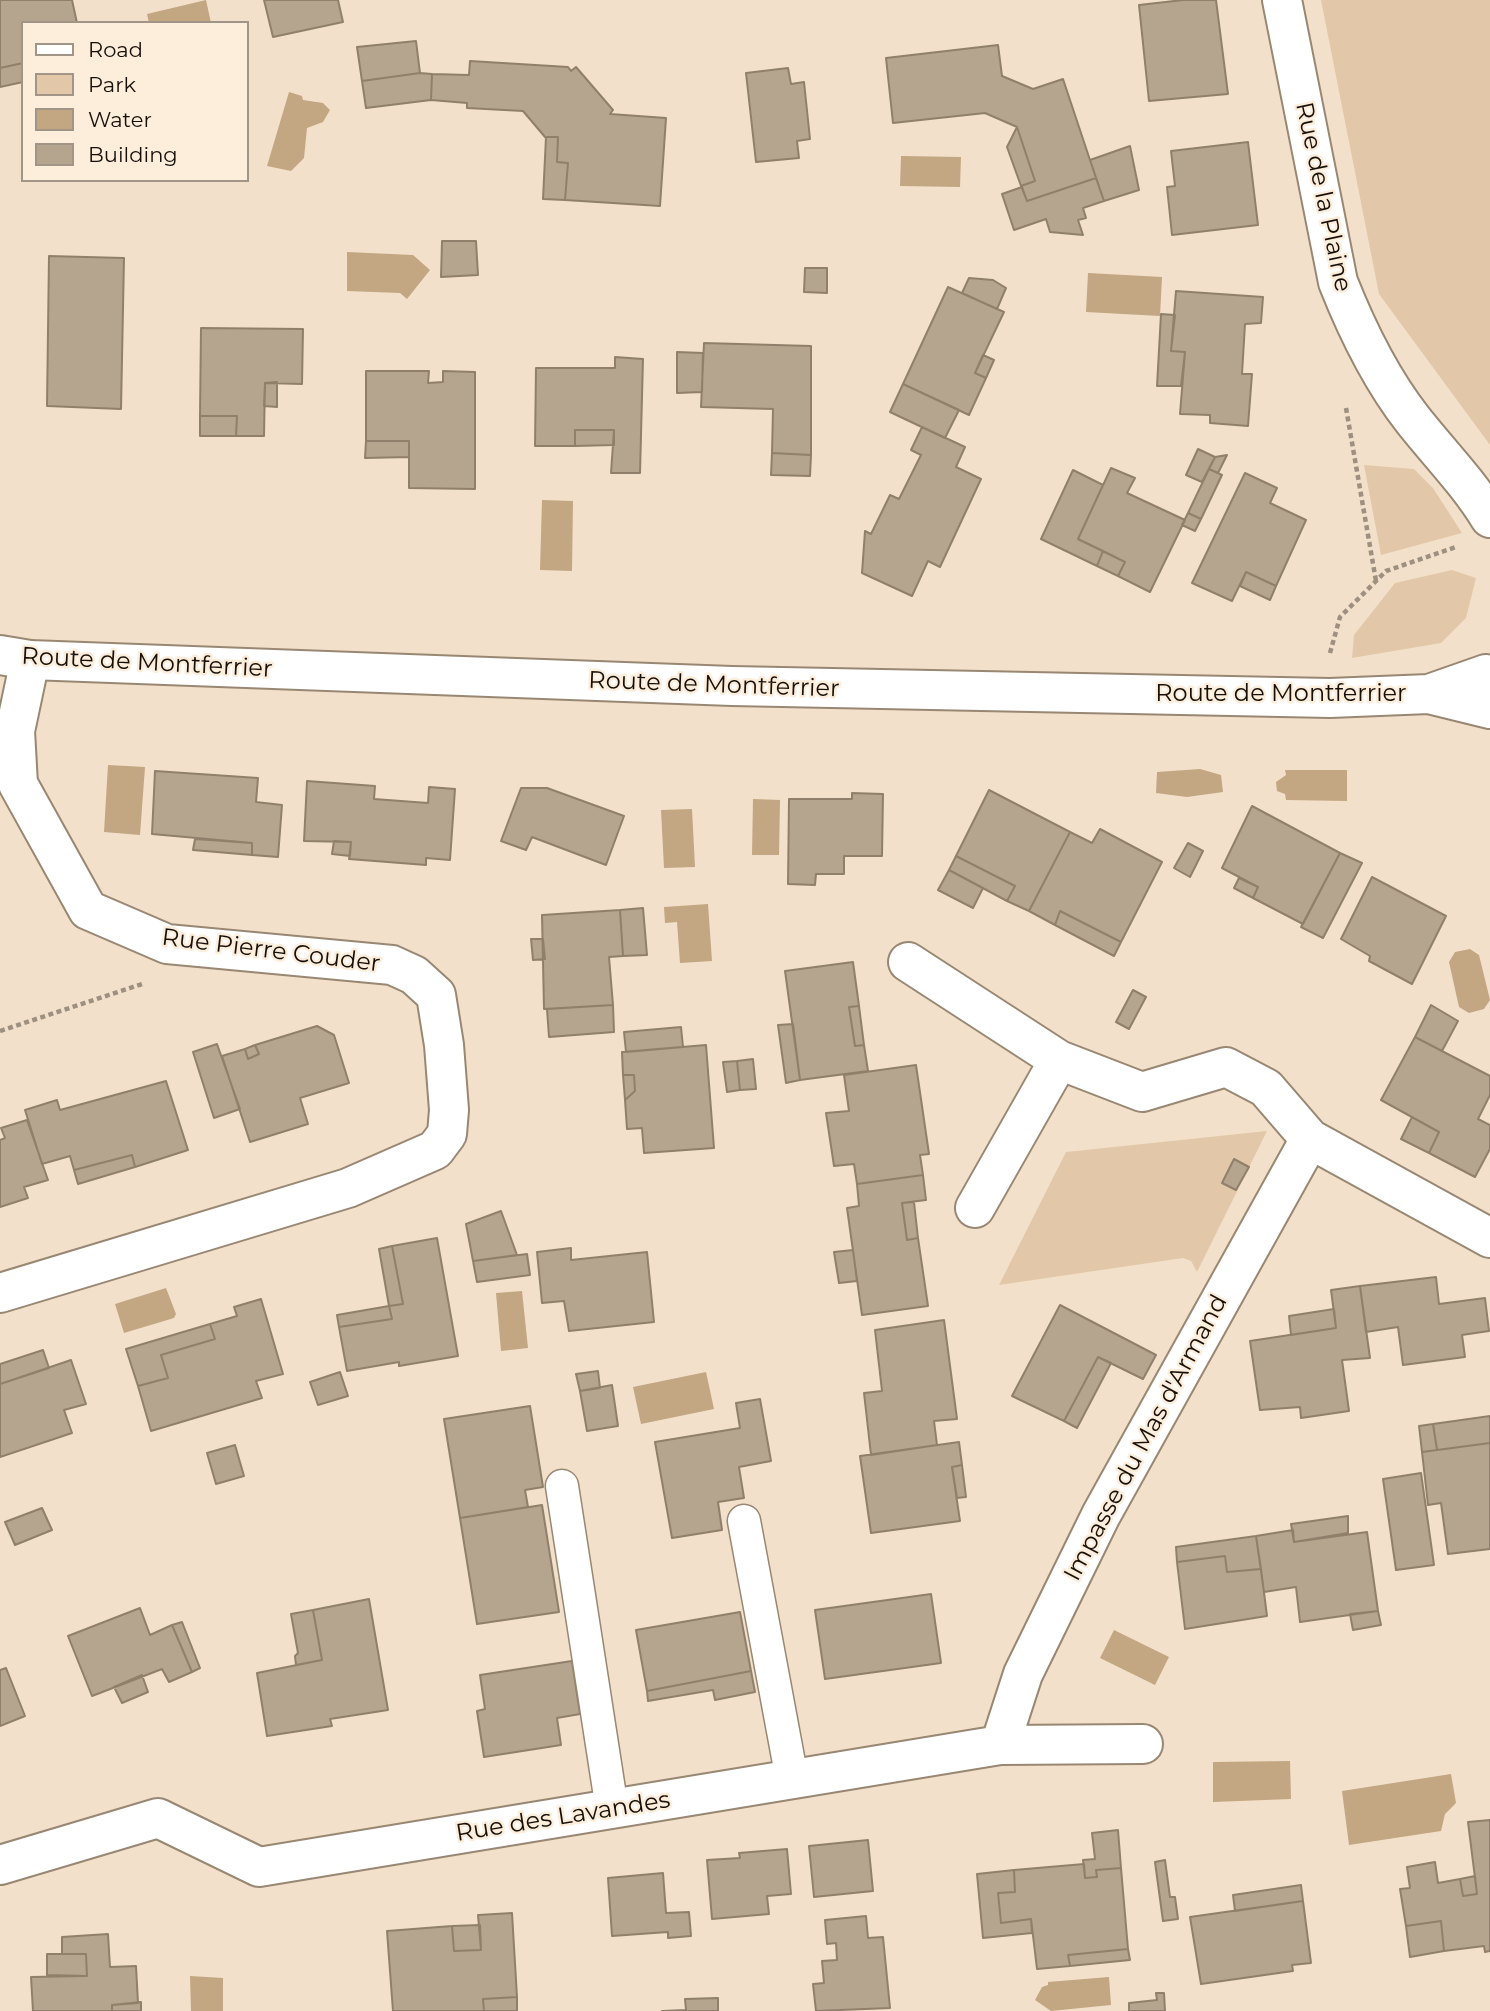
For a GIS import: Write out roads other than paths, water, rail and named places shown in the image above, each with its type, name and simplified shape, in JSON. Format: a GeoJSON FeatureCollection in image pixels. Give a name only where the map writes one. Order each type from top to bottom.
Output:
{"type":"FeatureCollection","features":[{"type":"Feature","properties":{"kind":"street","name":"Rue de la Plaine"},"geometry":{"type":"LineString","coordinates":[[1282,0],[1338,282],[1378,369],[1412,419],[1472,489],[1477,531]]}},
{"type":"Feature","properties":{"kind":"street","name":"Route de Montferrier"},"geometry":{"type":"LineString","coordinates":[[15,657],[732,686],[1330,698],[1429,694],[1489,683]]}},
{"type":"Feature","properties":{"kind":"street","name":"Rue Pierre Couder"},"geometry":{"type":"LineString","coordinates":[[0,1293],[348,1188],[435,1150],[447,1134],[449,1110],[444,1045],[436,995],[414,975],[392,965],[167,944],[88,910],[18,784],[15,657]]}},
{"type":"Feature","properties":{"kind":"street"},"geometry":{"type":"LineString","coordinates":[[908,962],[1059,1060],[1142,1092],[1226,1067],[1266,1087],[1310,1139],[1490,1238]]}},
{"type":"Feature","properties":{"kind":"street"},"geometry":{"type":"LineString","coordinates":[[975,1208],[1059,1060]]}},
{"type":"Feature","properties":{"kind":"street","name":"Impasse du Mas d'Armand"},"geometry":{"type":"LineString","coordinates":[[1000,1745],[1023,1674],[1101,1515],[1310,1139]]}},
{"type":"Feature","properties":{"kind":"street","name":"Rue des Lavandes"},"geometry":{"type":"LineString","coordinates":[[0,1865],[158,1818],[259,1867],[1000,1745],[1143,1744]]}},
{"type":"Feature","properties":{"kind":"lane"},"geometry":{"type":"LineString","coordinates":[[562,1486],[612,1809]]}},
{"type":"Feature","properties":{"kind":"lane"},"geometry":{"type":"LineString","coordinates":[[744,1521],[792,1779]]}},
{"type":"Feature","properties":{"kind":"water"},"geometry":{"type":"Polygon","coordinates":[[[206,0],[211,21],[149,21],[147,14],[206,0]]]}},
{"type":"Feature","properties":{"kind":"water"},"geometry":{"type":"Polygon","coordinates":[[[289,92],[302,96],[303,100],[323,103],[330,110],[323,122],[307,128],[304,158],[291,171],[267,166],[289,92]]]}},
{"type":"Feature","properties":{"kind":"water"},"geometry":{"type":"Polygon","coordinates":[[[901,156],[961,157],[960,187],[900,186],[901,156]]]}},
{"type":"Feature","properties":{"kind":"water"},"geometry":{"type":"Polygon","coordinates":[[[347,252],[413,255],[430,270],[407,299],[400,293],[347,291],[347,252]]]}},
{"type":"Feature","properties":{"kind":"water"},"geometry":{"type":"Polygon","coordinates":[[[1088,273],[1162,277],[1160,316],[1086,312],[1088,273]]]}},
{"type":"Feature","properties":{"kind":"water"},"geometry":{"type":"Polygon","coordinates":[[[542,500],[573,501],[572,571],[540,570],[542,500]]]}},
{"type":"Feature","properties":{"kind":"water"},"geometry":{"type":"Polygon","coordinates":[[[108,765],[145,767],[140,835],[104,832],[108,765]]]}},
{"type":"Feature","properties":{"kind":"water"},"geometry":{"type":"Polygon","coordinates":[[[1200,769],[1221,775],[1223,792],[1187,797],[1156,793],[1157,772],[1200,769]]]}},
{"type":"Feature","properties":{"kind":"water"},"geometry":{"type":"Polygon","coordinates":[[[1285,770],[1347,770],[1347,801],[1286,800],[1285,794],[1277,791],[1276,782],[1286,775],[1285,770]]]}},
{"type":"Feature","properties":{"kind":"water"},"geometry":{"type":"Polygon","coordinates":[[[753,799],[780,800],[779,855],[752,855],[753,799]]]}},
{"type":"Feature","properties":{"kind":"water"},"geometry":{"type":"Polygon","coordinates":[[[692,809],[695,867],[664,868],[661,810],[692,809]]]}},
{"type":"Feature","properties":{"kind":"water"},"geometry":{"type":"Polygon","coordinates":[[[708,904],[712,961],[680,963],[677,922],[665,923],[664,907],[708,904]]]}},
{"type":"Feature","properties":{"kind":"water"},"geometry":{"type":"Polygon","coordinates":[[[1470,949],[1479,955],[1490,1000],[1484,1009],[1469,1013],[1459,1007],[1449,962],[1455,952],[1470,949]]]}},
{"type":"Feature","properties":{"kind":"water"},"geometry":{"type":"Polygon","coordinates":[[[166,1288],[176,1314],[174,1318],[124,1333],[115,1304],[166,1288]]]}},
{"type":"Feature","properties":{"kind":"water"},"geometry":{"type":"Polygon","coordinates":[[[522,1291],[528,1348],[501,1351],[496,1293],[522,1291]]]}},
{"type":"Feature","properties":{"kind":"water"},"geometry":{"type":"Polygon","coordinates":[[[706,1372],[714,1409],[641,1424],[633,1387],[706,1372]]]}},
{"type":"Feature","properties":{"kind":"water"},"geometry":{"type":"Polygon","coordinates":[[[1114,1630],[1169,1657],[1155,1685],[1100,1658],[1114,1630]]]}},
{"type":"Feature","properties":{"kind":"water"},"geometry":{"type":"Polygon","coordinates":[[[1290,1761],[1291,1799],[1213,1802],[1213,1762],[1290,1761]]]}},
{"type":"Feature","properties":{"kind":"water"},"geometry":{"type":"Polygon","coordinates":[[[1451,1774],[1456,1803],[1445,1814],[1441,1831],[1349,1845],[1342,1791],[1451,1774]]]}},
{"type":"Feature","properties":{"kind":"water"},"geometry":{"type":"Polygon","coordinates":[[[190,1976],[223,1978],[223,2011],[191,2011],[190,1976]]]}},
{"type":"Feature","properties":{"kind":"water"},"geometry":{"type":"Polygon","coordinates":[[[1109,1977],[1111,2005],[1051,2011],[1035,2000],[1048,1982],[1109,1977]]]}}]}
